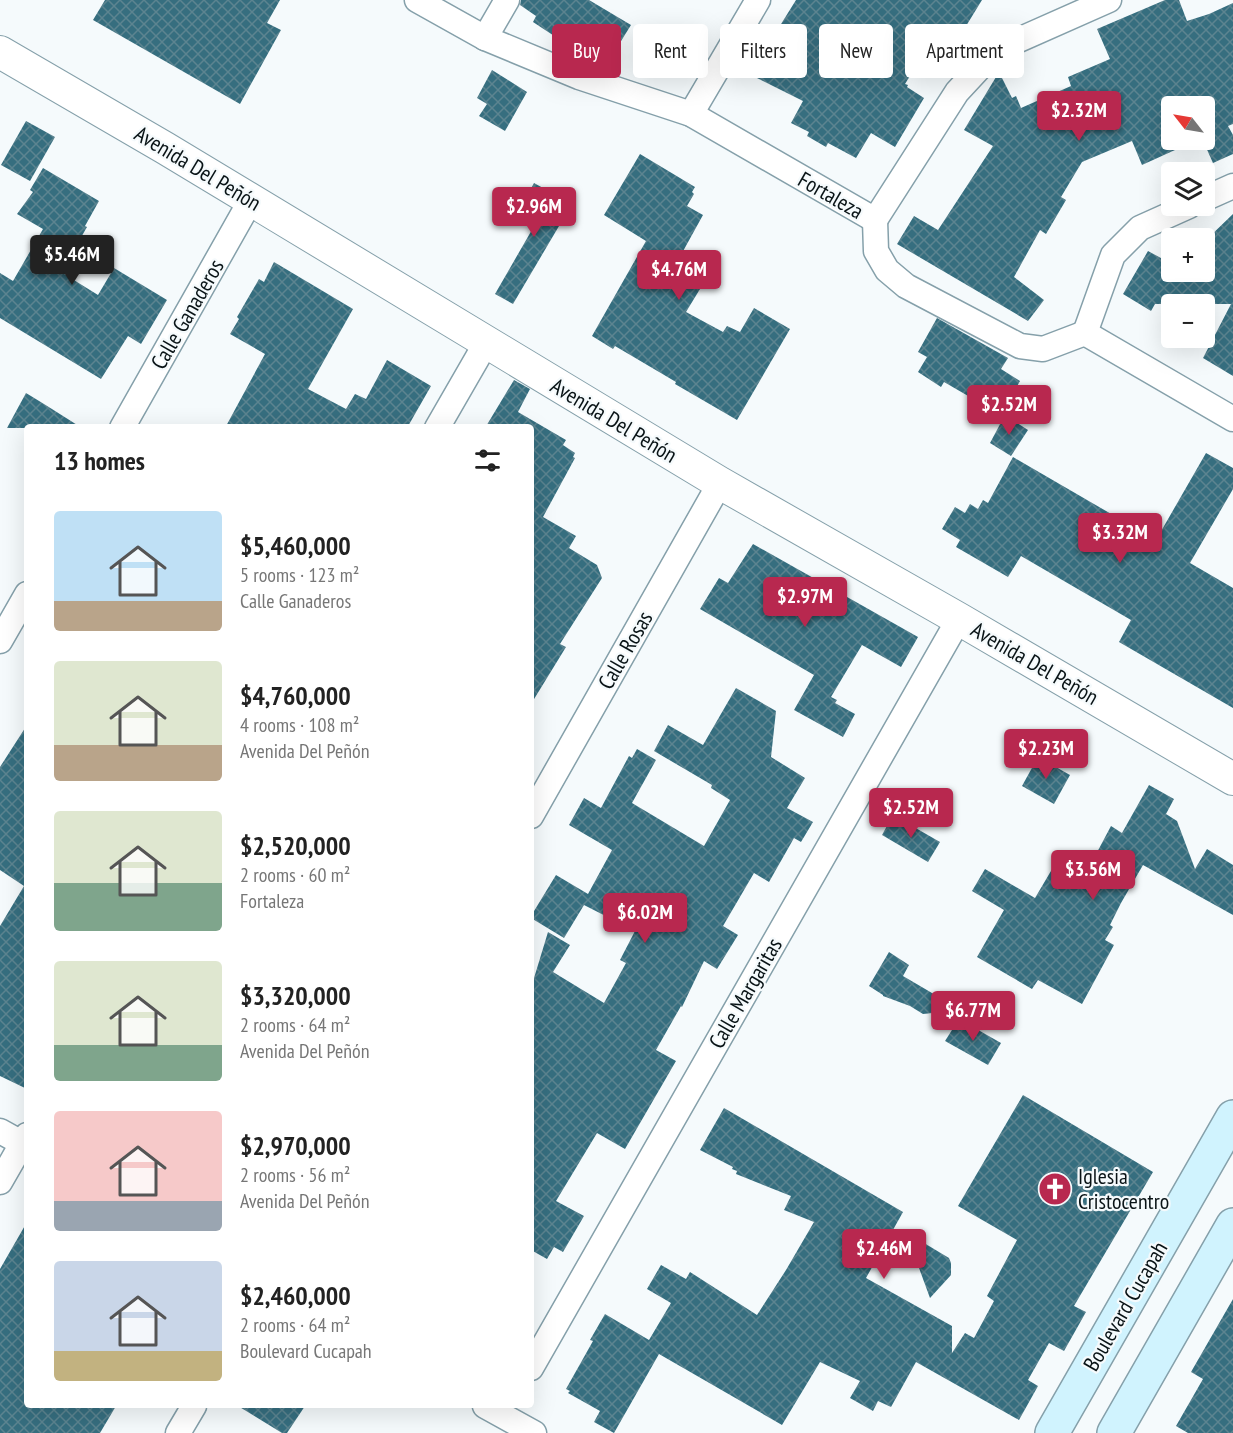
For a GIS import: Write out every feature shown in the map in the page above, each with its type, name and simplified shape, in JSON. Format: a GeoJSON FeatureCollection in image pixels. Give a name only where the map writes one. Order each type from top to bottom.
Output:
{"type":"FeatureCollection","features":[{"type":"Feature","properties":{"kind":"main road","name":"Boulevard Cucapah"},"geometry":{"type":"LineString","coordinates":[[1052,1433],[1233,1117]]}},
{"type":"Feature","properties":{"kind":"main road"},"geometry":{"type":"LineString","coordinates":[[1114,1433],[1233,1225]]}},
{"type":"Feature","properties":{"kind":"street","name":"Fortaleza"},"geometry":{"type":"LineString","coordinates":[[417,0],[485,38],[579,77],[691,114],[875,220],[876,251],[887,270],[906,286],[1020,346],[1043,349],[1086,333]]}},
{"type":"Feature","properties":{"kind":"street"},"geometry":{"type":"LineString","coordinates":[[485,38],[507,0]]}},
{"type":"Feature","properties":{"kind":"street"},"geometry":{"type":"LineString","coordinates":[[691,114],[758,0]]}},
{"type":"Feature","properties":{"kind":"street"},"geometry":{"type":"LineString","coordinates":[[875,220],[957,92],[996,50],[1108,0]]}},
{"type":"Feature","properties":{"kind":"street","name":"Avenida Del Peñón"},"geometry":{"type":"LineString","coordinates":[[0,52],[165,148],[720,483],[1233,778]]}},
{"type":"Feature","properties":{"kind":"street"},"geometry":{"type":"LineString","coordinates":[[1215,194],[1233,186]]}},
{"type":"Feature","properties":{"kind":"street","name":"Calle Ganaderos"},"geometry":{"type":"LineString","coordinates":[[124,424],[251,200]]}},
{"type":"Feature","properties":{"kind":"street"},"geometry":{"type":"LineString","coordinates":[[1167,216],[1140,228],[1113,255],[1086,333],[1233,419]]}},
{"type":"Feature","properties":{"kind":"street"},"geometry":{"type":"LineString","coordinates":[[439,424],[486,343]]}},
{"type":"Feature","properties":{"kind":"street","name":"Calle Rosas"},"geometry":{"type":"LineString","coordinates":[[534,811],[720,483]]}},
{"type":"Feature","properties":{"kind":"street"},"geometry":{"type":"LineString","coordinates":[[0,641],[24,599]]}},
{"type":"Feature","properties":{"kind":"street","name":"Calle Margaritas"},"geometry":{"type":"LineString","coordinates":[[534,1363],[959,619]]}},
{"type":"Feature","properties":{"kind":"street"},"geometry":{"type":"LineString","coordinates":[[0,1131],[24,1141]]}},
{"type":"Feature","properties":{"kind":"street"},"geometry":{"type":"LineString","coordinates":[[0,1182],[24,1143]]}},
{"type":"Feature","properties":{"kind":"street"},"geometry":{"type":"LineString","coordinates":[[178,1433],[193,1408]]}},
{"type":"Feature","properties":{"kind":"street"},"geometry":{"type":"LineString","coordinates":[[498,1415],[534,1433]]}},
{"type":"Feature","properties":{"kind":"building"},"geometry":{"type":"Polygon","coordinates":[[[105,0],[280,0],[267,23],[281,30],[240,104],[93,20],[105,0]]]}},
{"type":"Feature","properties":{"kind":"building"},"geometry":{"type":"Polygon","coordinates":[[[521,0],[589,0],[631,25],[621,41],[621,24],[552,24],[552,35],[533,22],[536,16],[520,5],[521,0]]]}},
{"type":"Feature","properties":{"kind":"building"},"geometry":{"type":"Polygon","coordinates":[[[796,0],[982,0],[967,24],[905,24],[905,78],[909,78],[905,84],[924,98],[895,147],[871,133],[856,158],[828,143],[826,147],[807,136],[809,132],[791,123],[803,101],[757,78],[807,78],[807,24],[781,24],[796,0]]]}},
{"type":"Feature","properties":{"kind":"building"},"geometry":{"type":"Polygon","coordinates":[[[1165,0],[1179,0],[1187,21],[1233,3],[1233,124],[1228,126],[1233,135],[1233,154],[1213,162],[1207,150],[1215,150],[1215,96],[1161,96],[1161,150],[1175,150],[1142,165],[1132,141],[1082,162],[1061,197],[1066,200],[1046,234],[1040,230],[1014,277],[1044,300],[1028,321],[897,244],[914,216],[938,230],[993,146],[964,130],[995,78],[1002,78],[1012,98],[1016,96],[1021,108],[1071,86],[1068,77],[1110,59],[1097,29],[1165,0]]]}},
{"type":"Feature","properties":{"kind":"building"},"geometry":{"type":"Polygon","coordinates":[[[492,70],[527,92],[505,131],[479,116],[487,104],[477,98],[492,70]]]}},
{"type":"Feature","properties":{"kind":"building"},"geometry":{"type":"Polygon","coordinates":[[[26,121],[55,137],[30,181],[1,165],[26,121]]]}},
{"type":"Feature","properties":{"kind":"building"},"geometry":{"type":"Polygon","coordinates":[[[640,154],[695,187],[687,206],[703,215],[671,273],[700,289],[686,312],[723,332],[727,326],[740,332],[754,308],[790,329],[737,420],[615,346],[613,349],[592,336],[646,241],[604,215],[640,154]]]}},
{"type":"Feature","properties":{"kind":"building"},"geometry":{"type":"Polygon","coordinates":[[[43,168],[99,201],[61,272],[98,295],[114,268],[167,300],[141,344],[128,336],[101,379],[0,318],[0,273],[13,281],[43,229],[17,214],[33,192],[30,190],[43,168]]]}},
{"type":"Feature","properties":{"kind":"building"},"geometry":{"type":"Polygon","coordinates":[[[534,183],[572,204],[513,304],[495,294],[533,228],[525,223],[530,215],[520,209],[534,183]]]}},
{"type":"Feature","properties":{"kind":"building"},"geometry":{"type":"Polygon","coordinates":[[[1233,214],[1233,376],[1203,358],[1208,348],[1215,348],[1215,335],[1231,304],[1215,304],[1215,294],[1161,294],[1161,304],[1155,304],[1151,311],[1123,294],[1148,251],[1161,258],[1161,282],[1215,282],[1215,231],[1233,214]]]}},
{"type":"Feature","properties":{"kind":"building"},"geometry":{"type":"Polygon","coordinates":[[[274,262],[353,309],[308,389],[346,409],[355,394],[366,399],[387,360],[431,386],[409,424],[227,424],[265,354],[230,334],[259,279],[264,282],[274,262]]]}},
{"type":"Feature","properties":{"kind":"building"},"geometry":{"type":"Polygon","coordinates":[[[937,318],[1008,358],[1001,369],[1020,381],[1001,415],[944,382],[941,387],[918,372],[927,357],[918,352],[937,318]]]}},
{"type":"Feature","properties":{"kind":"building"},"geometry":{"type":"Polygon","coordinates":[[[514,380],[530,389],[518,412],[566,440],[563,445],[575,453],[573,457],[575,458],[543,517],[576,536],[569,548],[597,565],[602,578],[560,644],[566,647],[534,699],[534,424],[487,424],[514,380]]]}},
{"type":"Feature","properties":{"kind":"building"},"geometry":{"type":"Polygon","coordinates":[[[26,393],[76,424],[24,424],[24,428],[7,428],[26,393]]]}},
{"type":"Feature","properties":{"kind":"building"},"geometry":{"type":"Polygon","coordinates":[[[1005,415],[1028,430],[1011,456],[990,443],[1005,415]]]}},
{"type":"Feature","properties":{"kind":"building"},"geometry":{"type":"Polygon","coordinates":[[[1206,453],[1233,468],[1233,489],[1190,563],[1233,588],[1233,708],[1119,642],[1131,620],[1021,556],[1008,577],[956,547],[960,540],[942,529],[955,507],[965,513],[970,504],[978,509],[983,500],[988,503],[1013,457],[1156,540],[1206,453]]]}},
{"type":"Feature","properties":{"kind":"building"},"geometry":{"type":"Polygon","coordinates":[[[753,544],[918,637],[901,667],[862,645],[831,697],[837,700],[835,703],[855,714],[843,737],[794,710],[814,675],[700,609],[719,578],[728,583],[753,544]]]}},
{"type":"Feature","properties":{"kind":"building"},"geometry":{"type":"Polygon","coordinates":[[[736,688],[776,711],[771,757],[805,778],[787,808],[813,822],[801,842],[794,838],[769,882],[754,873],[723,926],[738,935],[717,969],[704,961],[682,1007],[656,1050],[676,1061],[625,1149],[597,1133],[556,1201],[584,1216],[563,1252],[554,1247],[547,1259],[534,1252],[534,978],[548,932],[570,945],[553,972],[604,1003],[626,963],[620,960],[635,931],[584,905],[564,938],[534,920],[534,911],[556,875],[588,894],[612,850],[569,825],[584,798],[601,808],[629,756],[632,758],[637,749],[656,760],[632,803],[704,846],[730,800],[711,788],[712,785],[654,751],[668,725],[703,745],[736,688]]]}},
{"type":"Feature","properties":{"kind":"building"},"geometry":{"type":"Polygon","coordinates":[[[24,730],[24,886],[0,870],[0,767],[24,730]]]}},
{"type":"Feature","properties":{"kind":"building"},"geometry":{"type":"Polygon","coordinates":[[[1038,757],[1070,775],[1054,804],[1022,786],[1038,757]]]}},
{"type":"Feature","properties":{"kind":"building"},"geometry":{"type":"Polygon","coordinates":[[[1149,785],[1174,799],[1166,814],[1177,821],[1195,869],[1207,849],[1233,865],[1233,915],[1143,865],[1110,925],[1113,927],[1105,940],[1114,945],[1082,1004],[1038,980],[1032,989],[977,957],[1004,910],[972,891],[985,869],[1035,898],[1061,854],[1078,863],[1086,853],[1094,858],[1111,826],[1122,833],[1149,785]]]}},
{"type":"Feature","properties":{"kind":"building"},"geometry":{"type":"Polygon","coordinates":[[[893,815],[940,842],[928,862],[882,835],[893,815]]]}},
{"type":"Feature","properties":{"kind":"building"},"geometry":{"type":"Polygon","coordinates":[[[24,886],[24,1088],[0,1076],[0,926],[24,886]]]}},
{"type":"Feature","properties":{"kind":"building"},"geometry":{"type":"Polygon","coordinates":[[[889,952],[909,965],[903,976],[961,1010],[923,1014],[910,1006],[883,996],[869,986],[889,952]]]}},
{"type":"Feature","properties":{"kind":"building"},"geometry":{"type":"Polygon","coordinates":[[[959,1019],[1001,1043],[988,1065],[945,1041],[959,1019]]]}},
{"type":"Feature","properties":{"kind":"building"},"geometry":{"type":"Polygon","coordinates":[[[1023,1095],[1153,1172],[1074,1306],[1086,1312],[1064,1351],[1049,1343],[1028,1380],[1038,1386],[1019,1420],[916,1362],[891,1407],[878,1401],[873,1411],[850,1398],[860,1381],[820,1362],[782,1425],[659,1354],[614,1433],[594,1422],[600,1411],[568,1393],[570,1391],[566,1389],[593,1341],[590,1340],[605,1314],[649,1340],[671,1303],[647,1289],[661,1265],[686,1279],[690,1272],[757,1315],[814,1222],[784,1210],[791,1196],[736,1174],[737,1171],[732,1169],[733,1167],[700,1150],[724,1108],[903,1212],[866,1278],[952,1326],[952,1353],[965,1333],[974,1338],[994,1301],[987,1296],[1017,1240],[958,1206],[1023,1095]]]}},
{"type":"Feature","properties":{"kind":"building"},"geometry":{"type":"Polygon","coordinates":[[[24,1227],[24,1408],[115,1408],[100,1433],[0,1433],[0,1269],[24,1227]]]}},
{"type":"Feature","properties":{"kind":"building"},"geometry":{"type":"Polygon","coordinates":[[[924,1243],[949,1258],[951,1263],[951,1275],[930,1298],[919,1268],[924,1243]]]}},
{"type":"Feature","properties":{"kind":"building"},"geometry":{"type":"Polygon","coordinates":[[[1233,1299],[1233,1433],[1188,1433],[1176,1426],[1203,1379],[1191,1372],[1233,1299]]]}},
{"type":"Feature","properties":{"kind":"building"},"geometry":{"type":"Polygon","coordinates":[[[241,1408],[304,1408],[287,1433],[282,1433],[241,1408]]]}},
{"type":"Feature","properties":{"kind":"place","name":"Iglesia Cristocentro"},"geometry":{"type":"Point","coordinates":[1055,1189]}}]}
